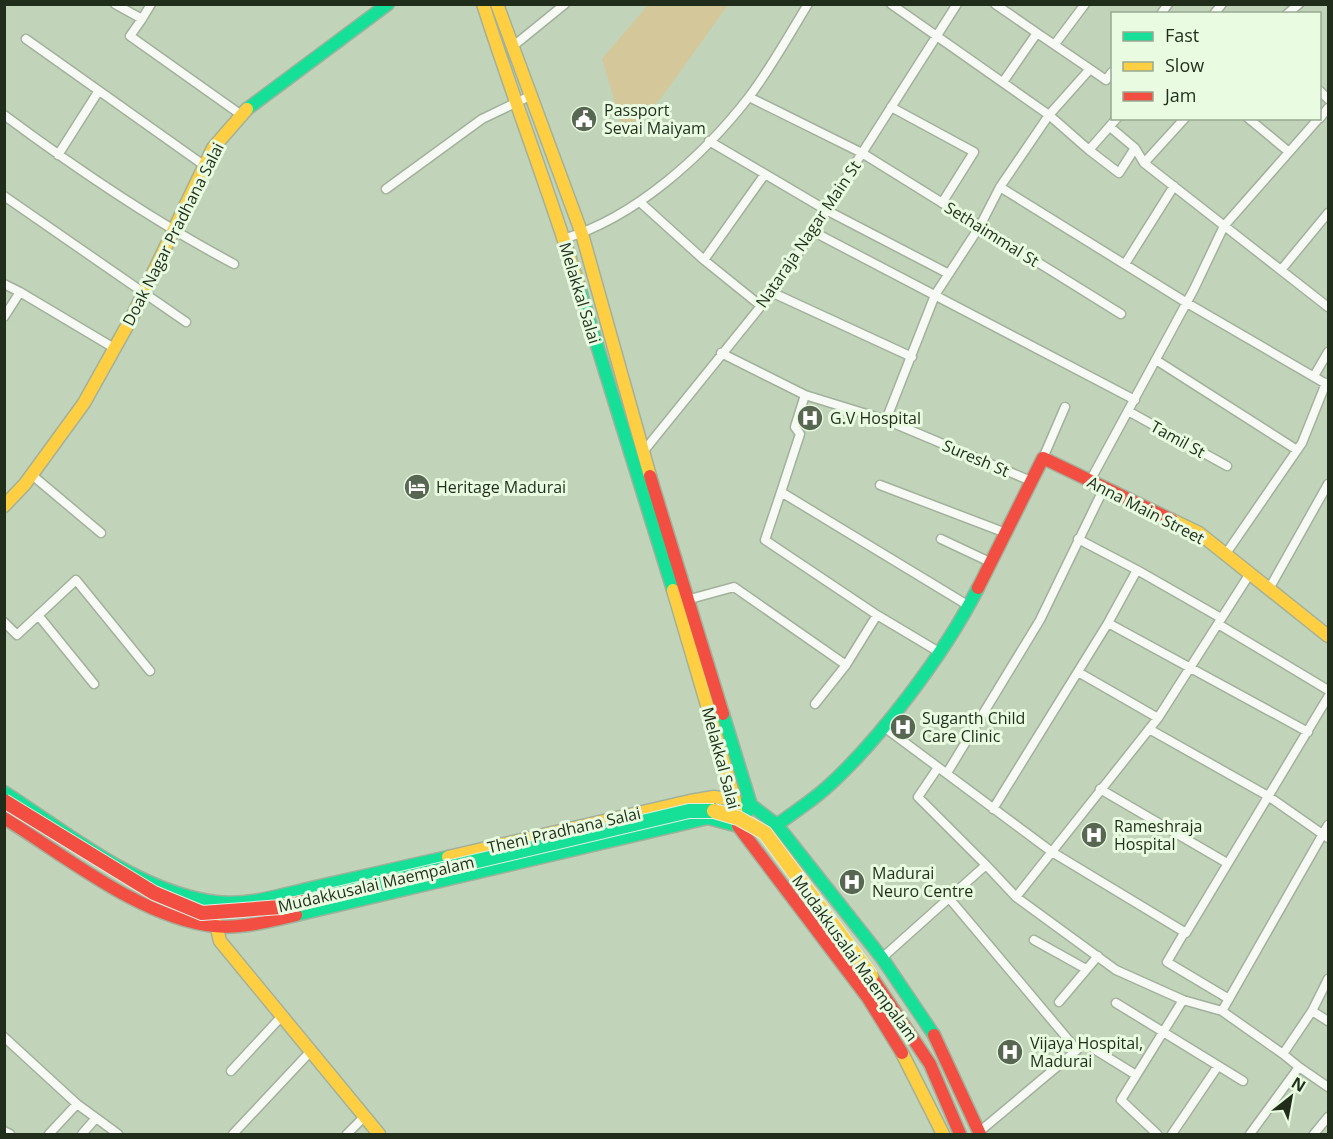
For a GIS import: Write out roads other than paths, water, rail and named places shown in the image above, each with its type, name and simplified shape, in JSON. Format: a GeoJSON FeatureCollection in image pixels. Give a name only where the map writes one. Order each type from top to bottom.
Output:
{"type":"FeatureCollection","features":[{"type":"Feature","properties":{"kind":"main road","name":"Melakkal Salai"},"geometry":{"type":"LineString","coordinates":[[483,4],[514,102],[550,197],[677,604],[735,801],[738,825]]}},
{"type":"Feature","properties":{"kind":"main road","name":"Melakkal Salai"},"geometry":{"type":"LineString","coordinates":[[497,4],[582,234],[643,452],[690,599],[751,805],[738,825]]}},
{"type":"Feature","properties":{"kind":"main road","name":"Doak Nagar Pradhana Salai"},"geometry":{"type":"LineString","coordinates":[[4,506],[32,475],[84,403],[143,294],[213,148],[240,114],[386,5]]}},
{"type":"Feature","properties":{"kind":"main road"},"geometry":{"type":"LineString","coordinates":[[777,825],[825,789],[884,727],[939,652],[969,606],[1043,458]]}},
{"type":"Feature","properties":{"kind":"main road","name":"Anna Main Street"},"geometry":{"type":"LineString","coordinates":[[1043,458],[1199,533],[1249,575],[1329,636]]}},
{"type":"Feature","properties":{"kind":"main road","name":"Theni Pradhana Salai"},"geometry":{"type":"LineString","coordinates":[[4,792],[125,868],[175,894],[216,902],[239,902],[277,896],[690,801],[714,797],[751,805],[777,825],[882,958],[933,1034],[979,1133]]}},
{"type":"Feature","properties":{"kind":"main road","name":"Mudakkusalai Maempalam"},"geometry":{"type":"LineString","coordinates":[[4,801],[154,894],[202,913],[281,907],[689,811],[708,808],[724,811],[744,818],[765,833],[871,976],[930,1065],[960,1134]]}},
{"type":"Feature","properties":{"kind":"main road","name":"Theni Pradhana Salai"},"geometry":{"type":"LineString","coordinates":[[4,818],[151,908],[185,921],[215,926],[285,918],[708,818],[738,825]]}},
{"type":"Feature","properties":{"kind":"main road"},"geometry":{"type":"LineString","coordinates":[[738,825],[880,1016],[898,1044],[943,1134]]}},
{"type":"Feature","properties":{"kind":"main road"},"geometry":{"type":"LineString","coordinates":[[216,902],[215,926],[220,941],[379,1134]]}},
{"type":"Feature","properties":{"kind":"street"},"geometry":{"type":"LineString","coordinates":[[115,4],[142,19]]}},
{"type":"Feature","properties":{"kind":"street"},"geometry":{"type":"LineString","coordinates":[[151,4],[130,36],[240,114]]}},
{"type":"Feature","properties":{"kind":"street"},"geometry":{"type":"LineString","coordinates":[[512,47],[565,4]]}},
{"type":"Feature","properties":{"kind":"street"},"geometry":{"type":"LineString","coordinates":[[563,239],[582,234],[641,203],[709,141],[749,97],[808,4]]}},
{"type":"Feature","properties":{"kind":"street"},"geometry":{"type":"LineString","coordinates":[[891,4],[1049,115],[1119,173],[1135,148]]}},
{"type":"Feature","properties":{"kind":"street","name":"Nataraja Nagar Main St"},"geometry":{"type":"LineString","coordinates":[[643,452],[771,292],[939,36],[957,4]]}},
{"type":"Feature","properties":{"kind":"street"},"geometry":{"type":"LineString","coordinates":[[995,4],[1106,80],[1111,74]]}},
{"type":"Feature","properties":{"kind":"street"},"geometry":{"type":"LineString","coordinates":[[1054,44],[1085,4]]}},
{"type":"Feature","properties":{"kind":"street"},"geometry":{"type":"LineString","coordinates":[[1003,82],[1037,33]]}},
{"type":"Feature","properties":{"kind":"street"},"geometry":{"type":"LineString","coordinates":[[26,39],[205,166]]}},
{"type":"Feature","properties":{"kind":"street"},"geometry":{"type":"LineString","coordinates":[[886,420],[935,295],[980,226],[1000,188],[1049,115],[1090,69]]}},
{"type":"Feature","properties":{"kind":"street"},"geometry":{"type":"LineString","coordinates":[[58,154],[98,92]]}},
{"type":"Feature","properties":{"kind":"street"},"geometry":{"type":"LineString","coordinates":[[386,189],[456,136],[514,102],[532,95]]}},
{"type":"Feature","properties":{"kind":"street","name":"Sethaimmal St"},"geometry":{"type":"LineString","coordinates":[[749,97],[862,153],[1121,314]]}},
{"type":"Feature","properties":{"kind":"street"},"geometry":{"type":"LineString","coordinates":[[891,107],[974,152],[942,203]]}},
{"type":"Feature","properties":{"kind":"street"},"geometry":{"type":"LineString","coordinates":[[4,115],[172,231],[234,264]]}},
{"type":"Feature","properties":{"kind":"street"},"geometry":{"type":"LineString","coordinates":[[1089,150],[1115,120]]}},
{"type":"Feature","properties":{"kind":"street"},"geometry":{"type":"LineString","coordinates":[[1144,163],[1183,120]]}},
{"type":"Feature","properties":{"kind":"street"},"geometry":{"type":"LineString","coordinates":[[1250,120],[1289,152]]}},
{"type":"Feature","properties":{"kind":"street"},"geometry":{"type":"LineString","coordinates":[[1090,481],[1187,303],[1224,226],[1317,120]]}},
{"type":"Feature","properties":{"kind":"street"},"geometry":{"type":"LineString","coordinates":[[1110,127],[1135,148],[1144,163],[1329,307]]}},
{"type":"Feature","properties":{"kind":"street"},"geometry":{"type":"LineString","coordinates":[[709,141],[826,210],[949,274]]}},
{"type":"Feature","properties":{"kind":"street"},"geometry":{"type":"LineString","coordinates":[[704,260],[765,174]]}},
{"type":"Feature","properties":{"kind":"street"},"geometry":{"type":"LineString","coordinates":[[1125,264],[1174,186]]}},
{"type":"Feature","properties":{"kind":"street"},"geometry":{"type":"LineString","coordinates":[[1000,188],[1187,303],[1327,384],[1297,450],[1225,555]]}},
{"type":"Feature","properties":{"kind":"street"},"geometry":{"type":"LineString","coordinates":[[4,196],[186,322]]}},
{"type":"Feature","properties":{"kind":"street"},"geometry":{"type":"LineString","coordinates":[[641,203],[704,260],[761,306]]}},
{"type":"Feature","properties":{"kind":"street"},"geometry":{"type":"LineString","coordinates":[[1281,270],[1329,213]]}},
{"type":"Feature","properties":{"kind":"street"},"geometry":{"type":"LineString","coordinates":[[812,231],[1135,400]]}},
{"type":"Feature","properties":{"kind":"street"},"geometry":{"type":"LineString","coordinates":[[4,284],[114,348]]}},
{"type":"Feature","properties":{"kind":"street"},"geometry":{"type":"LineString","coordinates":[[4,317],[20,292]]}},
{"type":"Feature","properties":{"kind":"street"},"geometry":{"type":"LineString","coordinates":[[771,292],[912,357]]}},
{"type":"Feature","properties":{"kind":"street"},"geometry":{"type":"LineString","coordinates":[[1314,376],[1329,352]]}},
{"type":"Feature","properties":{"kind":"street","name":"Suresh St"},"geometry":{"type":"LineString","coordinates":[[721,353],[804,394],[886,420],[1031,481]]}},
{"type":"Feature","properties":{"kind":"street"},"geometry":{"type":"LineString","coordinates":[[1156,360],[1297,450]]}},
{"type":"Feature","properties":{"kind":"street"},"geometry":{"type":"LineString","coordinates":[[804,394],[795,427],[800,434],[765,540],[877,615],[939,652]]}},
{"type":"Feature","properties":{"kind":"street"},"geometry":{"type":"LineString","coordinates":[[1043,458],[1065,407]]}},
{"type":"Feature","properties":{"kind":"street","name":"Tamil St"},"geometry":{"type":"LineString","coordinates":[[1128,411],[1227,466]]}},
{"type":"Feature","properties":{"kind":"street"},"geometry":{"type":"LineString","coordinates":[[32,475],[101,533]]}},
{"type":"Feature","properties":{"kind":"street"},"geometry":{"type":"LineString","coordinates":[[1269,589],[1329,484]]}},
{"type":"Feature","properties":{"kind":"street"},"geometry":{"type":"LineString","coordinates":[[880,485],[1006,533]]}},
{"type":"Feature","properties":{"kind":"street"},"geometry":{"type":"LineString","coordinates":[[947,773],[1040,620],[1104,488]]}},
{"type":"Feature","properties":{"kind":"street"},"geometry":{"type":"LineString","coordinates":[[781,492],[969,606]]}},
{"type":"Feature","properties":{"kind":"street"},"geometry":{"type":"LineString","coordinates":[[940,539],[992,562]]}},
{"type":"Feature","properties":{"kind":"street"},"geometry":{"type":"LineString","coordinates":[[1078,539],[1137,570],[1329,690]]}},
{"type":"Feature","properties":{"kind":"street"},"geometry":{"type":"LineString","coordinates":[[993,809],[1108,623],[1137,570]]}},
{"type":"Feature","properties":{"kind":"street"},"geometry":{"type":"LineString","coordinates":[[1016,897],[1158,718],[1249,575]]}},
{"type":"Feature","properties":{"kind":"street"},"geometry":{"type":"LineString","coordinates":[[4,622],[17,635],[76,580],[150,671]]}},
{"type":"Feature","properties":{"kind":"street"},"geometry":{"type":"LineString","coordinates":[[690,599],[734,587],[846,665]]}},
{"type":"Feature","properties":{"kind":"street"},"geometry":{"type":"LineString","coordinates":[[38,615],[94,684]]}},
{"type":"Feature","properties":{"kind":"street"},"geometry":{"type":"LineString","coordinates":[[815,704],[846,665],[877,615]]}},
{"type":"Feature","properties":{"kind":"street"},"geometry":{"type":"LineString","coordinates":[[1108,623],[1192,666],[1308,732]]}},
{"type":"Feature","properties":{"kind":"street"},"geometry":{"type":"LineString","coordinates":[[1077,672],[1158,718]]}},
{"type":"Feature","properties":{"kind":"street"},"geometry":{"type":"LineString","coordinates":[[1229,999],[1167,962],[1329,697]]}},
{"type":"Feature","properties":{"kind":"street"},"geometry":{"type":"LineString","coordinates":[[884,727],[937,769],[947,773],[1052,852],[1184,933]]}},
{"type":"Feature","properties":{"kind":"street"},"geometry":{"type":"LineString","coordinates":[[1149,729],[1268,796],[1326,836]]}},
{"type":"Feature","properties":{"kind":"street"},"geometry":{"type":"LineString","coordinates":[[937,769],[918,797],[1016,897],[1116,969],[1183,1000],[1222,1011],[1329,1087]]}},
{"type":"Feature","properties":{"kind":"street"},"geometry":{"type":"LineString","coordinates":[[1100,789],[1227,863]]}},
{"type":"Feature","properties":{"kind":"street"},"geometry":{"type":"LineString","coordinates":[[1222,1011],[1326,836],[1329,825]]}},
{"type":"Feature","properties":{"kind":"street"},"geometry":{"type":"LineString","coordinates":[[882,958],[986,865]]}},
{"type":"Feature","properties":{"kind":"street"},"geometry":{"type":"LineString","coordinates":[[949,898],[1077,1050],[979,1133]]}},
{"type":"Feature","properties":{"kind":"street"},"geometry":{"type":"LineString","coordinates":[[1034,940],[1086,969]]}},
{"type":"Feature","properties":{"kind":"street"},"geometry":{"type":"LineString","coordinates":[[1059,1002],[1098,956]]}},
{"type":"Feature","properties":{"kind":"street"},"geometry":{"type":"LineString","coordinates":[[1283,1054],[1312,1011],[1329,979]]}},
{"type":"Feature","properties":{"kind":"street"},"geometry":{"type":"LineString","coordinates":[[1157,1134],[1121,1100],[1183,1000]]}},
{"type":"Feature","properties":{"kind":"street"},"geometry":{"type":"LineString","coordinates":[[1116,1003],[1243,1081]]}},
{"type":"Feature","properties":{"kind":"street"},"geometry":{"type":"LineString","coordinates":[[1312,1011],[1329,1020]]}},
{"type":"Feature","properties":{"kind":"street"},"geometry":{"type":"LineString","coordinates":[[231,1071],[281,1017]]}},
{"type":"Feature","properties":{"kind":"street"},"geometry":{"type":"LineString","coordinates":[[4,1037],[77,1104],[118,1134]]}},
{"type":"Feature","properties":{"kind":"street"},"geometry":{"type":"LineString","coordinates":[[1094,1049],[1136,1075]]}},
{"type":"Feature","properties":{"kind":"street"},"geometry":{"type":"LineString","coordinates":[[233,1134],[310,1052]]}},
{"type":"Feature","properties":{"kind":"street"},"geometry":{"type":"LineString","coordinates":[[1172,1134],[1218,1065]]}},
{"type":"Feature","properties":{"kind":"street"},"geometry":{"type":"LineString","coordinates":[[1250,1134],[1299,1067]]}},
{"type":"Feature","properties":{"kind":"street"},"geometry":{"type":"LineString","coordinates":[[49,1134],[77,1104]]}},
{"type":"Feature","properties":{"kind":"street"},"geometry":{"type":"LineString","coordinates":[[347,1134],[364,1117]]}},
{"type":"Feature","properties":{"kind":"street"},"geometry":{"type":"LineString","coordinates":[[1314,1134],[1329,1117]]}},
{"type":"Feature","properties":{"kind":"street"},"geometry":{"type":"LineString","coordinates":[[82,1134],[96,1118]]}},
{"type":"Feature","properties":{"kind":"street"},"geometry":{"type":"LineString","coordinates":[[4,1131],[10,1134]]}},
{"type":"Feature","properties":{"kind":"place","name":"Passport Sevai Maiyam"},"geometry":{"type":"Point","coordinates":[584,119]}},
{"type":"Feature","properties":{"kind":"place","name":"G.V Hospital"},"geometry":{"type":"Point","coordinates":[810,418]}},
{"type":"Feature","properties":{"kind":"place","name":"Heritage Madurai"},"geometry":{"type":"Point","coordinates":[417,487]}},
{"type":"Feature","properties":{"kind":"place","name":"Suganth Child Care Clinic"},"geometry":{"type":"Point","coordinates":[903,727]}},
{"type":"Feature","properties":{"kind":"place","name":"Rameshraja Hospital"},"geometry":{"type":"Point","coordinates":[1094,835]}},
{"type":"Feature","properties":{"kind":"place","name":"Madurai Neuro Centre"},"geometry":{"type":"Point","coordinates":[852,882]}},
{"type":"Feature","properties":{"kind":"place","name":"Vijaya Hospital, Madurai"},"geometry":{"type":"Point","coordinates":[1010,1052]}}]}
